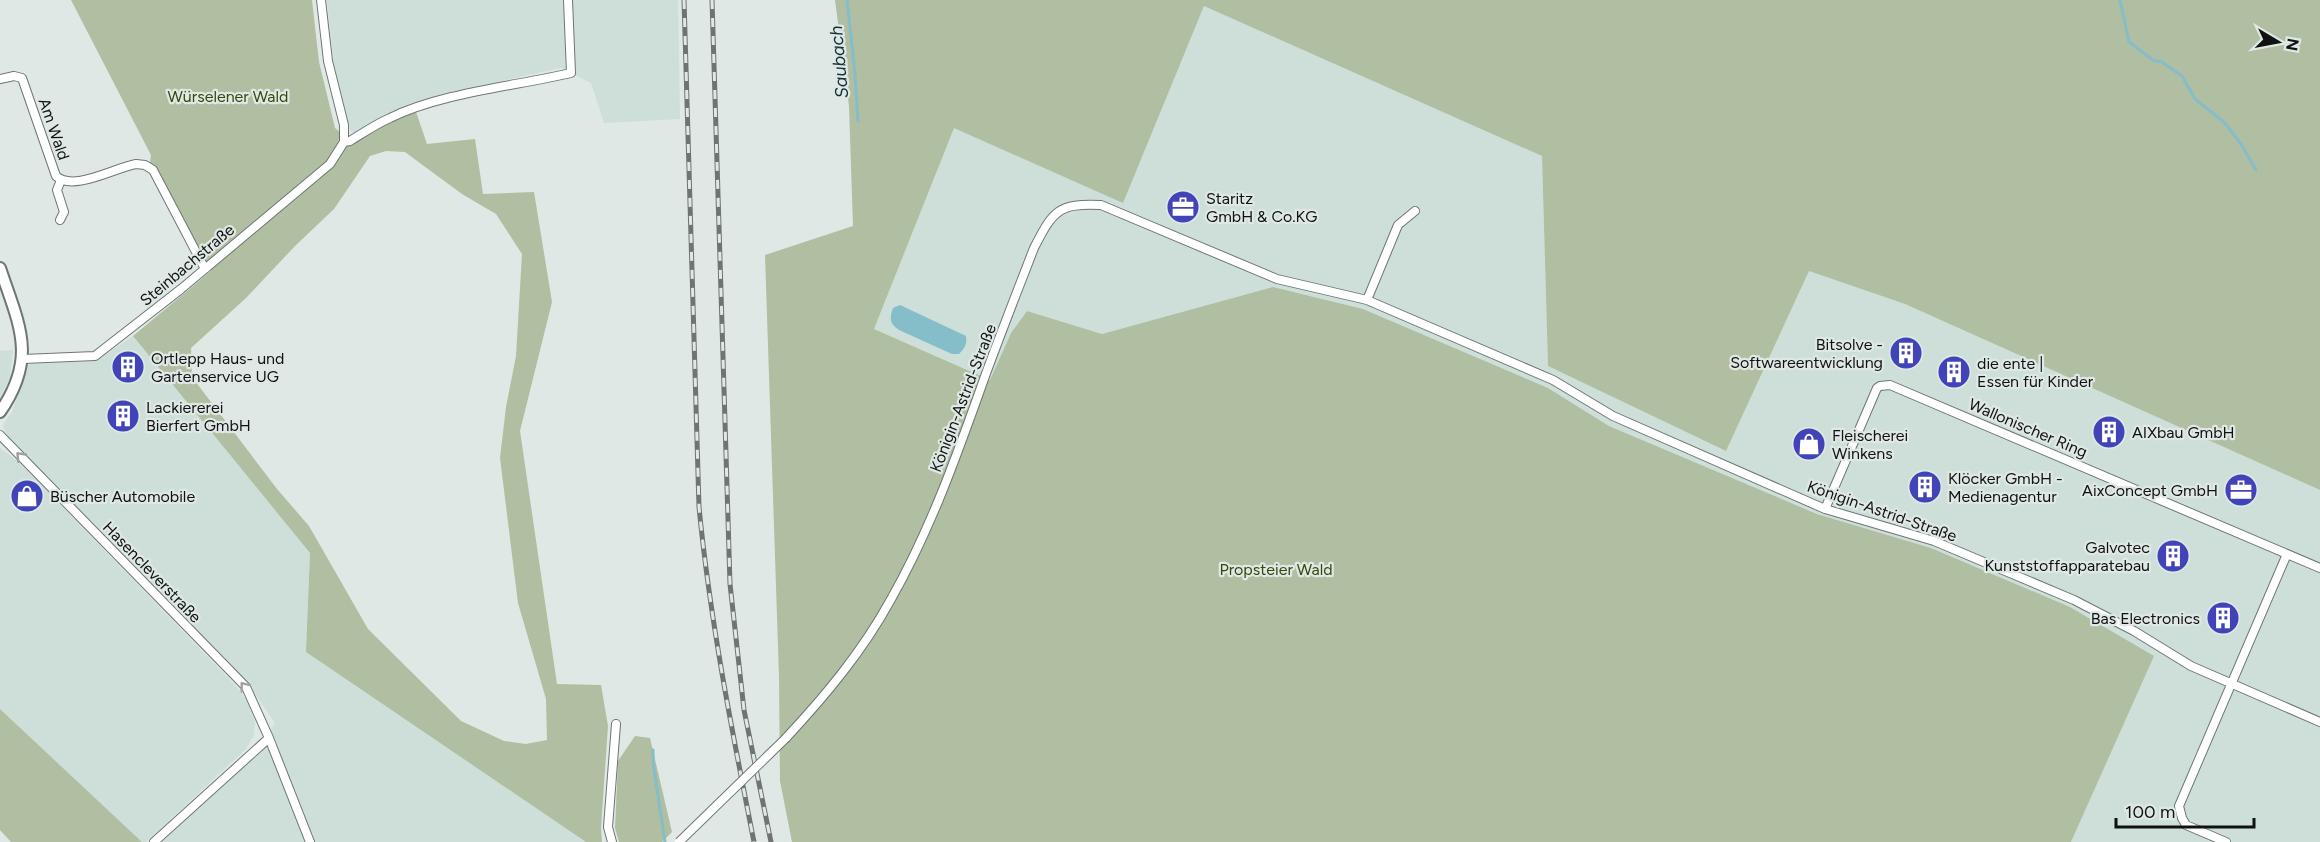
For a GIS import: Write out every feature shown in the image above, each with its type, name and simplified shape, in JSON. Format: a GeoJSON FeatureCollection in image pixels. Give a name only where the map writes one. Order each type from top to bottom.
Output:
{"type":"FeatureCollection","features":[{"type":"Feature","properties":{"kind":"main road"},"geometry":{"type":"LineString","coordinates":[[0,268],[19,324],[23,359],[11,396],[0,412]]}},
{"type":"Feature","properties":{"kind":"street"},"geometry":{"type":"LineString","coordinates":[[321,0],[328,61],[344,125],[344,142]]}},
{"type":"Feature","properties":{"kind":"street","name":"Steinbachstraße"},"geometry":{"type":"LineString","coordinates":[[23,359],[95,356],[205,269],[330,164],[344,142],[414,108],[444,99],[571,73],[568,0]]}},
{"type":"Feature","properties":{"kind":"street","name":"Am Wald"},"geometry":{"type":"LineString","coordinates":[[0,79],[14,76],[22,78],[56,176],[66,183],[136,164],[150,168],[205,269]]}},
{"type":"Feature","properties":{"kind":"street"},"geometry":{"type":"LineString","coordinates":[[60,220],[63,212],[57,190],[61,180]]}},
{"type":"Feature","properties":{"kind":"street","name":"Königin-Astrid-Straße"},"geometry":{"type":"LineString","coordinates":[[679,842],[786,738],[819,702],[854,658],[890,602],[920,543],[948,477],[1034,248],[1046,224],[1058,210],[1078,204],[1101,205],[1277,279],[1367,300],[1552,380],[1613,416],[1825,508],[1934,541],[2074,600],[2134,631],[2191,666],[2320,722]]}},
{"type":"Feature","properties":{"kind":"street"},"geometry":{"type":"LineString","coordinates":[[1367,300],[1398,225],[1415,211]]}},
{"type":"Feature","properties":{"kind":"street","name":"Wallonischer Ring"},"geometry":{"type":"LineString","coordinates":[[1825,508],[1877,388],[1890,385],[2320,568]]}},
{"type":"Feature","properties":{"kind":"street","name":"Hasencleverstraße"},"geometry":{"type":"LineString","coordinates":[[0,435],[246,687],[310,842]]}},
{"type":"Feature","properties":{"kind":"street"},"geometry":{"type":"LineString","coordinates":[[2226,842],[2186,825],[2180,806],[2287,554]]}},
{"type":"Feature","properties":{"kind":"street"},"geometry":{"type":"LineString","coordinates":[[612,842],[608,827],[616,724]]}},
{"type":"Feature","properties":{"kind":"street"},"geometry":{"type":"LineString","coordinates":[[153,842],[269,738]]}},
{"type":"Feature","properties":{"kind":"shaded area"},"geometry":{"type":"Polygon","coordinates":[[[327,0],[678,0],[680,119],[604,123],[591,83],[561,68],[442,94],[386,114],[356,133],[352,132],[333,60],[327,0]]]}},
{"type":"Feature","properties":{"kind":"shaded area"},"geometry":{"type":"Polygon","coordinates":[[[1204,6],[1542,156],[1548,366],[1726,451],[1809,271],[1905,304],[2320,490],[2320,842],[2071,842],[2153,656],[2070,607],[1931,548],[1817,514],[1609,426],[1548,388],[1363,309],[1273,287],[1102,334],[1027,311],[1011,333],[991,380],[874,329],[954,127],[1123,202],[1204,6]]]}},
{"type":"Feature","properties":{"kind":"shaded area"},"geometry":{"type":"Polygon","coordinates":[[[133,336],[310,553],[306,652],[586,842],[162,842],[253,757],[275,723],[244,678],[26,457],[11,441],[2,426],[12,412],[29,364],[96,361],[133,336]]]}},
{"type":"Feature","properties":{"kind":"shaded area"},"geometry":{"type":"Polygon","coordinates":[[[13,350],[10,377],[0,398],[0,351],[13,350]]]}},
{"type":"Feature","properties":{"kind":"shaded area"},"geometry":{"type":"Polygon","coordinates":[[[0,448],[18,461],[236,686],[249,703],[255,722],[254,735],[245,750],[146,842],[142,842],[0,709],[0,448]]]}},
{"type":"Feature","properties":{"kind":"green space","name":"Würselener Wald"},"geometry":{"type":"Polygon","coordinates":[[[71,0],[312,0],[319,62],[335,128],[353,143],[391,121],[416,112],[427,144],[475,139],[483,194],[534,192],[552,302],[520,431],[557,684],[601,685],[608,726],[602,842],[586,842],[306,652],[310,553],[133,336],[211,271],[201,258],[155,168],[150,163],[151,155],[71,0]],[[386,151],[370,156],[334,209],[246,298],[191,348],[192,377],[277,489],[309,526],[368,629],[461,721],[504,741],[526,744],[547,740],[546,699],[518,603],[500,458],[506,407],[516,356],[522,254],[496,214],[462,194],[405,152],[386,151]]]}},
{"type":"Feature","properties":{"kind":"green space","name":"Propsteier Wald"},"geometry":{"type":"Polygon","coordinates":[[[835,0],[2320,0],[2320,490],[1905,304],[1809,271],[1726,451],[1548,366],[1542,156],[1204,6],[1123,203],[954,128],[874,329],[990,380],[1011,333],[1027,311],[1102,334],[1273,287],[1363,309],[1548,388],[1609,426],[1817,514],[1931,548],[2070,607],[2154,656],[2071,842],[792,842],[780,781],[779,677],[765,255],[853,226],[849,106],[835,0]]]}},
{"type":"Feature","properties":{"kind":"green space"},"geometry":{"type":"Polygon","coordinates":[[[0,709],[142,842],[11,842],[0,830],[0,709]]]}},
{"type":"Feature","properties":{"kind":"green space"},"geometry":{"type":"Polygon","coordinates":[[[635,736],[650,738],[672,832],[662,842],[619,842],[615,828],[618,761],[635,736]]]}},
{"type":"Feature","properties":{"kind":"water"},"geometry":{"type":"Polygon","coordinates":[[[900,305],[966,336],[963,350],[959,354],[952,354],[899,330],[892,323],[891,318],[893,308],[900,305]]]}},
{"type":"Feature","properties":{"kind":"waterway","name":"Saubach"},"geometry":{"type":"LineString","coordinates":[[847,0],[858,121]]}},
{"type":"Feature","properties":{"kind":"waterway"},"geometry":{"type":"LineString","coordinates":[[2120,0],[2129,42],[2153,60],[2162,62],[2182,76],[2195,99],[2224,122],[2241,144],[2256,170]]}},
{"type":"Feature","properties":{"kind":"waterway","name":"Saubach"},"geometry":{"type":"LineString","coordinates":[[653,750],[665,842]]}},
{"type":"Feature","properties":{"kind":"railway"},"geometry":{"type":"LineString","coordinates":[[684,0],[699,507],[715,633],[754,842]]}},
{"type":"Feature","properties":{"kind":"railway"},"geometry":{"type":"LineString","coordinates":[[712,0],[730,584],[744,710],[771,842]]}},
{"type":"Feature","properties":{"kind":"place","name":"Staritz GmbH & Co.KG"},"geometry":{"type":"Point","coordinates":[1183,207]}},
{"type":"Feature","properties":{"kind":"place","name":"Bitsolve - Softwareentwicklung"},"geometry":{"type":"Point","coordinates":[1906,353]}},
{"type":"Feature","properties":{"kind":"place","name":"Ortlepp Haus- und Gartenservice UG"},"geometry":{"type":"Point","coordinates":[128,367]}},
{"type":"Feature","properties":{"kind":"place","name":"die ente | Essen für Kinder"},"geometry":{"type":"Point","coordinates":[1954,372]}},
{"type":"Feature","properties":{"kind":"place","name":"Lackiererei Bierfert GmbH"},"geometry":{"type":"Point","coordinates":[123,416]}},
{"type":"Feature","properties":{"kind":"place","name":"AIXbau GmbH"},"geometry":{"type":"Point","coordinates":[2109,432]}},
{"type":"Feature","properties":{"kind":"place","name":"Fleischerei Winkens"},"geometry":{"type":"Point","coordinates":[1809,444]}},
{"type":"Feature","properties":{"kind":"place","name":"Klöcker GmbH - Medienagentur"},"geometry":{"type":"Point","coordinates":[1925,487]}},
{"type":"Feature","properties":{"kind":"place","name":"AixConcept GmbH"},"geometry":{"type":"Point","coordinates":[2241,490]}},
{"type":"Feature","properties":{"kind":"place","name":"Büscher Automobile"},"geometry":{"type":"Point","coordinates":[27,496]}},
{"type":"Feature","properties":{"kind":"place","name":"Galvotec Kunststoffapparatebau"},"geometry":{"type":"Point","coordinates":[2173,556]}},
{"type":"Feature","properties":{"kind":"place","name":"Bas Electronics"},"geometry":{"type":"Point","coordinates":[2223,618]}}]}
